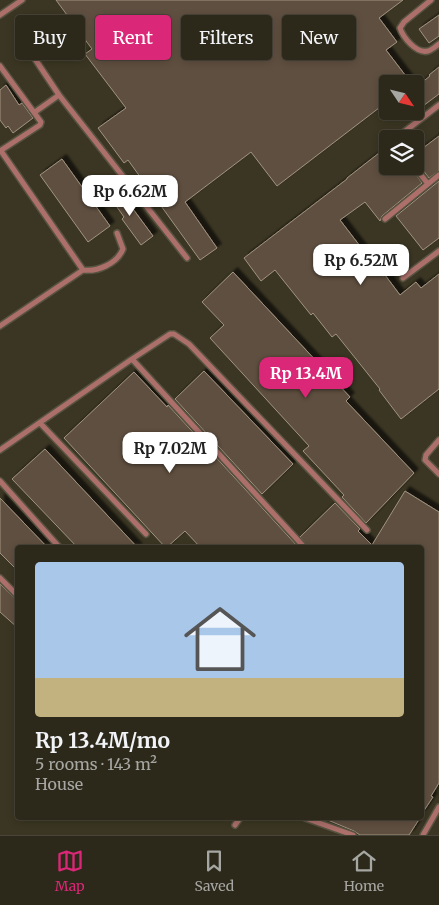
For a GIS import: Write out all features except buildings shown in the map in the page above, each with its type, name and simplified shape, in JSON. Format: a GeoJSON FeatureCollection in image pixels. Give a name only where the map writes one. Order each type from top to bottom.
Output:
{"type":"FeatureCollection","features":[{"type":"Feature","properties":{"kind":"lane"},"geometry":{"type":"LineString","coordinates":[[0,15],[22,0]]}},
{"type":"Feature","properties":{"kind":"lane"},"geometry":{"type":"LineString","coordinates":[[431,0],[404,22],[400,28],[402,34],[414,47],[421,51],[428,51],[439,44]]}},
{"type":"Feature","properties":{"kind":"lane"},"geometry":{"type":"LineString","coordinates":[[35,60],[59,95],[187,258]]}},
{"type":"Feature","properties":{"kind":"lane"},"geometry":{"type":"LineString","coordinates":[[0,66],[4,78],[40,120],[40,125],[1,151],[83,270]]}},
{"type":"Feature","properties":{"kind":"lane"},"geometry":{"type":"LineString","coordinates":[[35,112],[59,95]]}},
{"type":"Feature","properties":{"kind":"lane"},"geometry":{"type":"LineString","coordinates":[[407,130],[438,108]]}},
{"type":"Feature","properties":{"kind":"lane"},"geometry":{"type":"LineString","coordinates":[[421,175],[428,184]]}},
{"type":"Feature","properties":{"kind":"lane"},"geometry":{"type":"LineString","coordinates":[[384,219],[439,175]]}},
{"type":"Feature","properties":{"kind":"lane"},"geometry":{"type":"LineString","coordinates":[[0,326],[83,270],[97,270],[110,263],[123,249],[117,233]]}},
{"type":"Feature","properties":{"kind":"lane"},"geometry":{"type":"LineString","coordinates":[[403,278],[439,251]]}},
{"type":"Feature","properties":{"kind":"lane"},"geometry":{"type":"LineString","coordinates":[[0,450],[132,359],[170,334],[174,334],[189,344],[367,530]]}},
{"type":"Feature","properties":{"kind":"lane"},"geometry":{"type":"LineString","coordinates":[[132,359],[302,545]]}},
{"type":"Feature","properties":{"kind":"lane"},"geometry":{"type":"LineString","coordinates":[[40,423],[146,534]]}},
{"type":"Feature","properties":{"kind":"lane"},"geometry":{"type":"LineString","coordinates":[[439,440],[426,455],[425,460],[439,474]]}},
{"type":"Feature","properties":{"kind":"lane"},"geometry":{"type":"LineString","coordinates":[[0,481],[57,545]]}},
{"type":"Feature","properties":{"kind":"lane"},"geometry":{"type":"LineString","coordinates":[[0,578],[15,593]]}},
{"type":"Feature","properties":{"kind":"lane"},"geometry":{"type":"LineString","coordinates":[[424,835],[439,807]]}},
{"type":"Feature","properties":{"kind":"lane"},"geometry":{"type":"LineString","coordinates":[[235,825],[239,820]]}},
{"type":"Feature","properties":{"kind":"lane"},"geometry":{"type":"LineString","coordinates":[[311,820],[353,835]]}}]}
